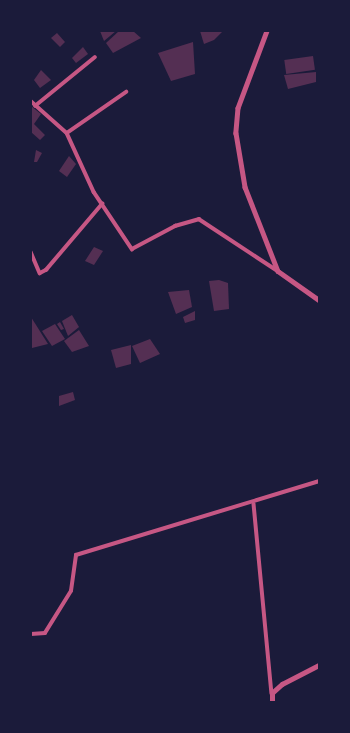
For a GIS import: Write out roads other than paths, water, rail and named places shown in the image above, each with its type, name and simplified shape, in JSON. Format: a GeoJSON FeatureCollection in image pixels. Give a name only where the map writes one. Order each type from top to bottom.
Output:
{"type":"FeatureCollection","features":[{"type":"Feature","properties":{"kind":"street"},"geometry":{"type":"LineString","coordinates":[[267,31],[238,108],[236,133],[245,187],[278,271]]}},
{"type":"Feature","properties":{"kind":"street"},"geometry":{"type":"LineString","coordinates":[[35,106],[95,57]]}},
{"type":"Feature","properties":{"kind":"street"},"geometry":{"type":"LineString","coordinates":[[67,133],[126,92]]}},
{"type":"Feature","properties":{"kind":"street"},"geometry":{"type":"LineString","coordinates":[[31,101],[67,133],[102,204],[132,249],[176,226],[199,219],[319,300]]}},
{"type":"Feature","properties":{"kind":"street"},"geometry":{"type":"LineString","coordinates":[[31,252],[40,273],[46,270],[102,204]]}},
{"type":"Feature","properties":{"kind":"street"},"geometry":{"type":"LineString","coordinates":[[31,634],[45,633],[71,590],[76,556],[254,504],[319,481]]}},
{"type":"Feature","properties":{"kind":"street"},"geometry":{"type":"LineString","coordinates":[[254,504],[272,702]]}},
{"type":"Feature","properties":{"kind":"street"},"geometry":{"type":"LineString","coordinates":[[272,693],[282,684],[319,665]]}}]}
